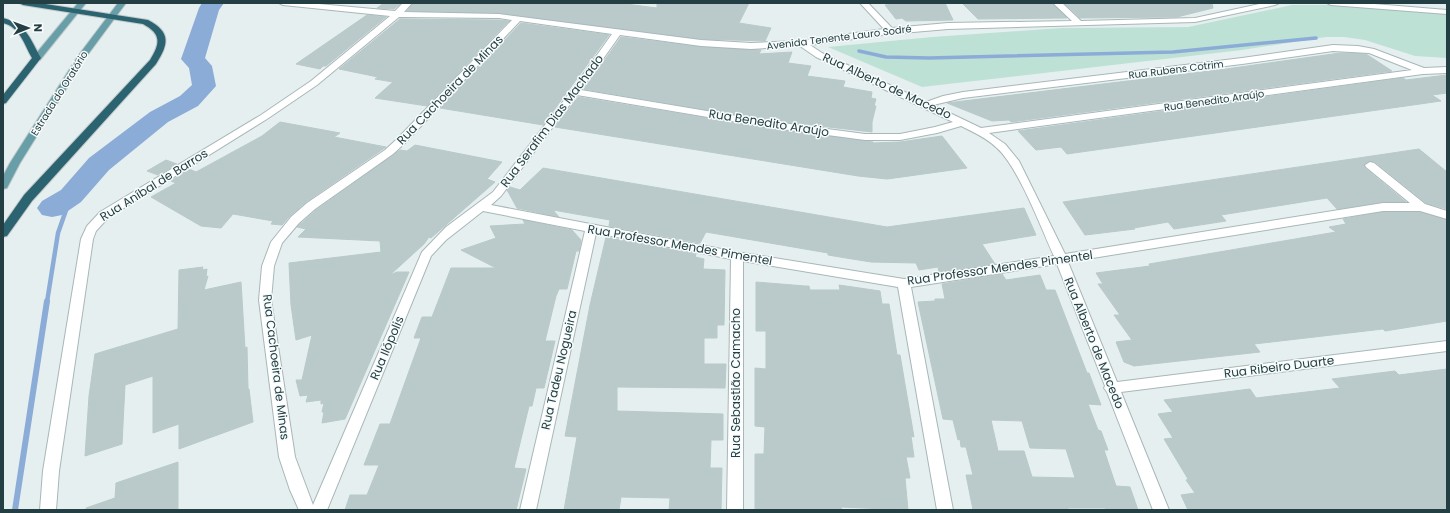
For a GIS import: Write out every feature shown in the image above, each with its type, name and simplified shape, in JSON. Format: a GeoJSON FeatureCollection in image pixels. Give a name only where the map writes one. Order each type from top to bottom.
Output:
{"type":"FeatureCollection","features":[{"type":"Feature","properties":{"kind":"highway"},"geometry":{"type":"LineString","coordinates":[[3,233],[28,198],[153,62],[163,45],[160,31],[152,25],[139,20],[23,3]]}},
{"type":"Feature","properties":{"kind":"highway"},"geometry":{"type":"LineString","coordinates":[[3,20],[13,22],[21,29],[37,58],[4,99]]}},
{"type":"Feature","properties":{"kind":"main road"},"geometry":{"type":"LineString","coordinates":[[37,58],[82,3]]}},
{"type":"Feature","properties":{"kind":"main road","name":"Estrada do Oratório"},"geometry":{"type":"LineString","coordinates":[[3,186],[15,163],[82,56],[122,3]]}},
{"type":"Feature","properties":{"kind":"street","name":"Avenida Tenente Lauro Sodré"},"geometry":{"type":"LineString","coordinates":[[283,3],[397,14],[476,15],[519,18],[730,46],[774,46],[890,31],[948,26],[1195,20],[1275,3]]}},
{"type":"Feature","properties":{"kind":"street","name":"Rua Aníbal de Barros"},"geometry":{"type":"LineString","coordinates":[[48,510],[51,471],[87,239],[96,221],[130,198],[264,117],[314,83],[397,14],[408,3]]}},
{"type":"Feature","properties":{"kind":"street"},"geometry":{"type":"LineString","coordinates":[[864,3],[890,31]]}},
{"type":"Feature","properties":{"kind":"street"},"geometry":{"type":"LineString","coordinates":[[1057,3],[1079,24]]}},
{"type":"Feature","properties":{"kind":"street"},"geometry":{"type":"LineString","coordinates":[[1331,3],[1447,12]]}},
{"type":"Feature","properties":{"kind":"street","name":"Rua Cachoeira de Minas"},"geometry":{"type":"LineString","coordinates":[[307,510],[298,490],[287,457],[265,300],[268,266],[272,250],[276,242],[287,229],[311,206],[389,152],[401,141],[519,18]]}},
{"type":"Feature","properties":{"kind":"street","name":"Rua Serafim Dias Machado"},"geometry":{"type":"LineString","coordinates":[[483,207],[509,180],[576,92],[618,32]]}},
{"type":"Feature","properties":{"kind":"street","name":"Rua Alberto de Macedo"},"geometry":{"type":"LineString","coordinates":[[801,43],[819,54],[980,131],[1001,146],[1014,161],[1061,259],[1111,388],[1161,510]]}},
{"type":"Feature","properties":{"kind":"street","name":"Rua Rubens Cotrim"},"geometry":{"type":"LineString","coordinates":[[925,105],[957,96],[1242,62],[1333,48],[1371,51],[1423,72]]}},
{"type":"Feature","properties":{"kind":"street","name":"Rua Benedito Araújo"},"geometry":{"type":"LineString","coordinates":[[980,131],[1447,70]]}},
{"type":"Feature","properties":{"kind":"street","name":"Rua Benedito Araújo"},"geometry":{"type":"LineString","coordinates":[[576,92],[767,124],[865,137],[900,137],[937,130],[962,122]]}},
{"type":"Feature","properties":{"kind":"street"},"geometry":{"type":"LineString","coordinates":[[1370,166],[1421,207]]}},
{"type":"Feature","properties":{"kind":"street","name":"Rua Professor Mendes Pimentel"},"geometry":{"type":"LineString","coordinates":[[483,207],[737,256],[904,282],[958,276],[1382,207],[1421,207],[1447,215]]}},
{"type":"Feature","properties":{"kind":"street","name":"Rua Ilópolis"},"geometry":{"type":"LineString","coordinates":[[319,510],[426,255],[434,243],[448,231],[483,207]]}},
{"type":"Feature","properties":{"kind":"street","name":"Rua Tadeu Nogueira"},"geometry":{"type":"LineString","coordinates":[[528,510],[591,229]]}},
{"type":"Feature","properties":{"kind":"street","name":"Rua Sebastião Camacho"},"geometry":{"type":"LineString","coordinates":[[735,510],[737,256]]}},
{"type":"Feature","properties":{"kind":"street"},"geometry":{"type":"LineString","coordinates":[[904,282],[945,510]]}},
{"type":"Feature","properties":{"kind":"street","name":"Rua Ribeiro Duarte"},"geometry":{"type":"LineString","coordinates":[[1111,388],[1447,346]]}},
{"type":"Feature","properties":{"kind":"green space"},"geometry":{"type":"Polygon","coordinates":[[[1292,5],[1349,5],[1447,14],[1447,58],[1415,56],[1365,40],[1344,37],[1326,37],[1242,50],[922,87],[828,47],[932,37],[1061,28],[1188,27],[1292,5]]]}},
{"type":"Feature","properties":{"kind":"building"},"geometry":{"type":"Polygon","coordinates":[[[384,3],[401,3],[394,9],[377,8],[384,3]]]}},
{"type":"Feature","properties":{"kind":"building"},"geometry":{"type":"Polygon","coordinates":[[[413,3],[618,3],[657,8],[657,3],[749,3],[739,23],[771,28],[765,41],[701,39],[499,13],[407,11],[413,3]]]}},
{"type":"Feature","properties":{"kind":"building"},"geometry":{"type":"Polygon","coordinates":[[[902,3],[945,3],[953,20],[906,21],[902,18],[896,19],[885,5],[902,3]]]}},
{"type":"Feature","properties":{"kind":"building"},"geometry":{"type":"Polygon","coordinates":[[[962,3],[1052,3],[1067,18],[978,19],[962,3]]]}},
{"type":"Feature","properties":{"kind":"building"},"geometry":{"type":"Polygon","coordinates":[[[1064,3],[1212,3],[1213,8],[1177,17],[1080,18],[1064,3]]]}},
{"type":"Feature","properties":{"kind":"building"},"geometry":{"type":"Polygon","coordinates":[[[367,15],[386,17],[326,66],[323,66],[320,69],[296,64],[367,15]]]}},
{"type":"Feature","properties":{"kind":"building"},"geometry":{"type":"Polygon","coordinates":[[[400,19],[509,21],[427,106],[375,98],[393,82],[375,79],[378,77],[339,69],[400,19]]]}},
{"type":"Feature","properties":{"kind":"building"},"geometry":{"type":"Polygon","coordinates":[[[521,23],[609,35],[543,125],[440,108],[521,23]]]}},
{"type":"Feature","properties":{"kind":"building"},"geometry":{"type":"Polygon","coordinates":[[[621,37],[701,47],[761,50],[759,54],[792,52],[788,63],[811,66],[807,76],[845,81],[843,87],[872,92],[871,98],[876,99],[874,106],[876,106],[872,122],[872,132],[767,120],[584,89],[621,37]]]}},
{"type":"Feature","properties":{"kind":"building"},"geometry":{"type":"Polygon","coordinates":[[[1340,53],[1366,54],[1392,71],[1011,122],[1009,120],[992,121],[947,103],[1226,69],[1340,53]]]}},
{"type":"Feature","properties":{"kind":"building"},"geometry":{"type":"Polygon","coordinates":[[[1447,75],[1447,93],[1432,95],[1441,101],[1067,154],[1061,147],[1036,150],[1018,131],[1403,78],[1406,80],[1447,75]]]}},
{"type":"Feature","properties":{"kind":"building"},"geometry":{"type":"Polygon","coordinates":[[[578,97],[767,128],[873,143],[900,142],[942,136],[967,168],[887,179],[858,176],[555,127],[578,97]]]}},
{"type":"Feature","properties":{"kind":"building"},"geometry":{"type":"Polygon","coordinates":[[[280,122],[340,133],[334,137],[386,147],[306,202],[282,225],[271,224],[273,221],[233,214],[221,228],[201,226],[151,197],[176,183],[171,181],[189,169],[196,172],[262,136],[280,122]]]}},
{"type":"Feature","properties":{"kind":"building"},"geometry":{"type":"Polygon","coordinates":[[[415,145],[502,162],[487,179],[495,182],[431,238],[429,237],[424,244],[390,275],[397,272],[409,272],[345,419],[322,423],[324,403],[321,404],[321,400],[306,402],[308,395],[300,396],[296,380],[302,380],[312,335],[296,340],[291,305],[289,263],[381,252],[380,241],[298,237],[306,229],[297,227],[316,210],[400,150],[407,151],[415,145]]]}},
{"type":"Feature","properties":{"kind":"building"},"geometry":{"type":"Polygon","coordinates":[[[1419,149],[1447,172],[1447,209],[1426,203],[1375,162],[1370,161],[1364,165],[1365,168],[1406,202],[1383,202],[1337,209],[1327,198],[1221,215],[1226,221],[1174,229],[1168,222],[1134,228],[1135,229],[1085,235],[1063,202],[1419,149]]]}},
{"type":"Feature","properties":{"kind":"building"},"geometry":{"type":"Polygon","coordinates":[[[166,160],[177,164],[158,175],[147,171],[166,160]]]}},
{"type":"Feature","properties":{"kind":"building"},"geometry":{"type":"Polygon","coordinates":[[[543,168],[887,227],[1024,208],[1036,235],[982,244],[995,264],[939,272],[938,267],[919,270],[916,263],[871,262],[706,232],[700,243],[609,226],[610,220],[553,210],[559,217],[517,208],[507,190],[510,187],[520,190],[543,168]]]}},
{"type":"Feature","properties":{"kind":"building"},"geometry":{"type":"Polygon","coordinates":[[[1383,212],[1420,212],[1447,220],[1447,321],[1385,331],[1383,329],[1254,344],[1260,352],[1134,366],[1124,362],[1116,342],[1132,340],[1114,315],[1120,315],[1098,284],[1103,284],[1096,273],[1150,266],[1149,264],[1336,232],[1329,227],[1346,224],[1343,219],[1383,212]]]}},
{"type":"Feature","properties":{"kind":"building"},"geometry":{"type":"Polygon","coordinates":[[[523,220],[572,230],[581,240],[579,251],[576,251],[567,289],[559,289],[556,296],[545,341],[555,341],[544,388],[536,388],[532,406],[529,406],[514,468],[526,469],[516,510],[345,510],[350,495],[367,495],[379,465],[364,465],[380,424],[390,424],[421,338],[414,338],[422,317],[432,317],[451,268],[496,268],[461,250],[496,238],[490,226],[525,224],[523,220]]]}},
{"type":"Feature","properties":{"kind":"building"},"geometry":{"type":"Polygon","coordinates":[[[606,237],[696,254],[695,257],[704,259],[703,269],[725,270],[724,325],[717,325],[717,338],[704,338],[704,364],[726,364],[725,388],[617,387],[617,411],[723,414],[723,440],[711,440],[710,468],[722,468],[721,510],[669,510],[670,498],[621,497],[619,510],[564,510],[577,437],[565,436],[590,305],[606,237]]]}},
{"type":"Feature","properties":{"kind":"building"},"geometry":{"type":"Polygon","coordinates":[[[203,267],[202,270],[207,269],[206,277],[208,276],[204,290],[241,282],[245,348],[247,347],[248,389],[253,422],[179,449],[179,424],[153,433],[153,376],[125,385],[122,444],[85,456],[89,396],[95,354],[178,329],[179,270],[203,267]]]}},
{"type":"Feature","properties":{"kind":"building"},"geometry":{"type":"Polygon","coordinates":[[[1002,274],[1006,280],[1040,275],[1046,290],[1055,290],[1101,405],[1088,404],[1108,450],[1104,450],[1116,486],[1130,487],[1138,510],[1068,508],[1068,510],[973,510],[966,475],[973,475],[966,447],[961,447],[960,439],[958,440],[953,420],[943,419],[918,302],[945,299],[942,284],[1002,274]],[[991,420],[998,451],[1024,451],[1032,477],[1075,478],[1066,449],[1030,448],[1022,421],[991,420]]]}},
{"type":"Feature","properties":{"kind":"building"},"geometry":{"type":"Polygon","coordinates":[[[756,282],[809,286],[810,290],[840,290],[839,285],[880,291],[882,304],[889,304],[897,355],[900,355],[914,437],[911,436],[914,457],[906,457],[910,478],[905,478],[908,510],[841,507],[842,510],[755,510],[755,454],[764,454],[765,427],[755,426],[755,368],[766,369],[766,331],[756,331],[756,282]]]}},
{"type":"Feature","properties":{"kind":"building"},"geometry":{"type":"Polygon","coordinates":[[[1447,369],[1447,510],[1188,510],[1181,495],[1195,493],[1186,480],[1188,479],[1164,439],[1173,438],[1158,414],[1173,412],[1164,400],[1250,389],[1256,398],[1340,388],[1332,379],[1395,371],[1399,375],[1447,369]]]}},
{"type":"Feature","properties":{"kind":"building"},"geometry":{"type":"Polygon","coordinates":[[[178,462],[178,510],[86,510],[86,508],[115,498],[116,483],[178,462]]]}},
{"type":"Feature","properties":{"kind":"waterway"},"geometry":{"type":"LineString","coordinates":[[52,208],[71,196],[99,164],[159,117],[189,101],[204,86],[200,66],[193,59],[209,8],[214,3]]}},
{"type":"Feature","properties":{"kind":"waterway"},"geometry":{"type":"LineString","coordinates":[[859,51],[886,57],[929,58],[1173,52],[1316,38]]}},
{"type":"Feature","properties":{"kind":"waterway"},"geometry":{"type":"LineString","coordinates":[[47,302],[58,233],[71,196]]}},
{"type":"Feature","properties":{"kind":"waterway"},"geometry":{"type":"LineString","coordinates":[[15,510],[47,301]]}}]}
